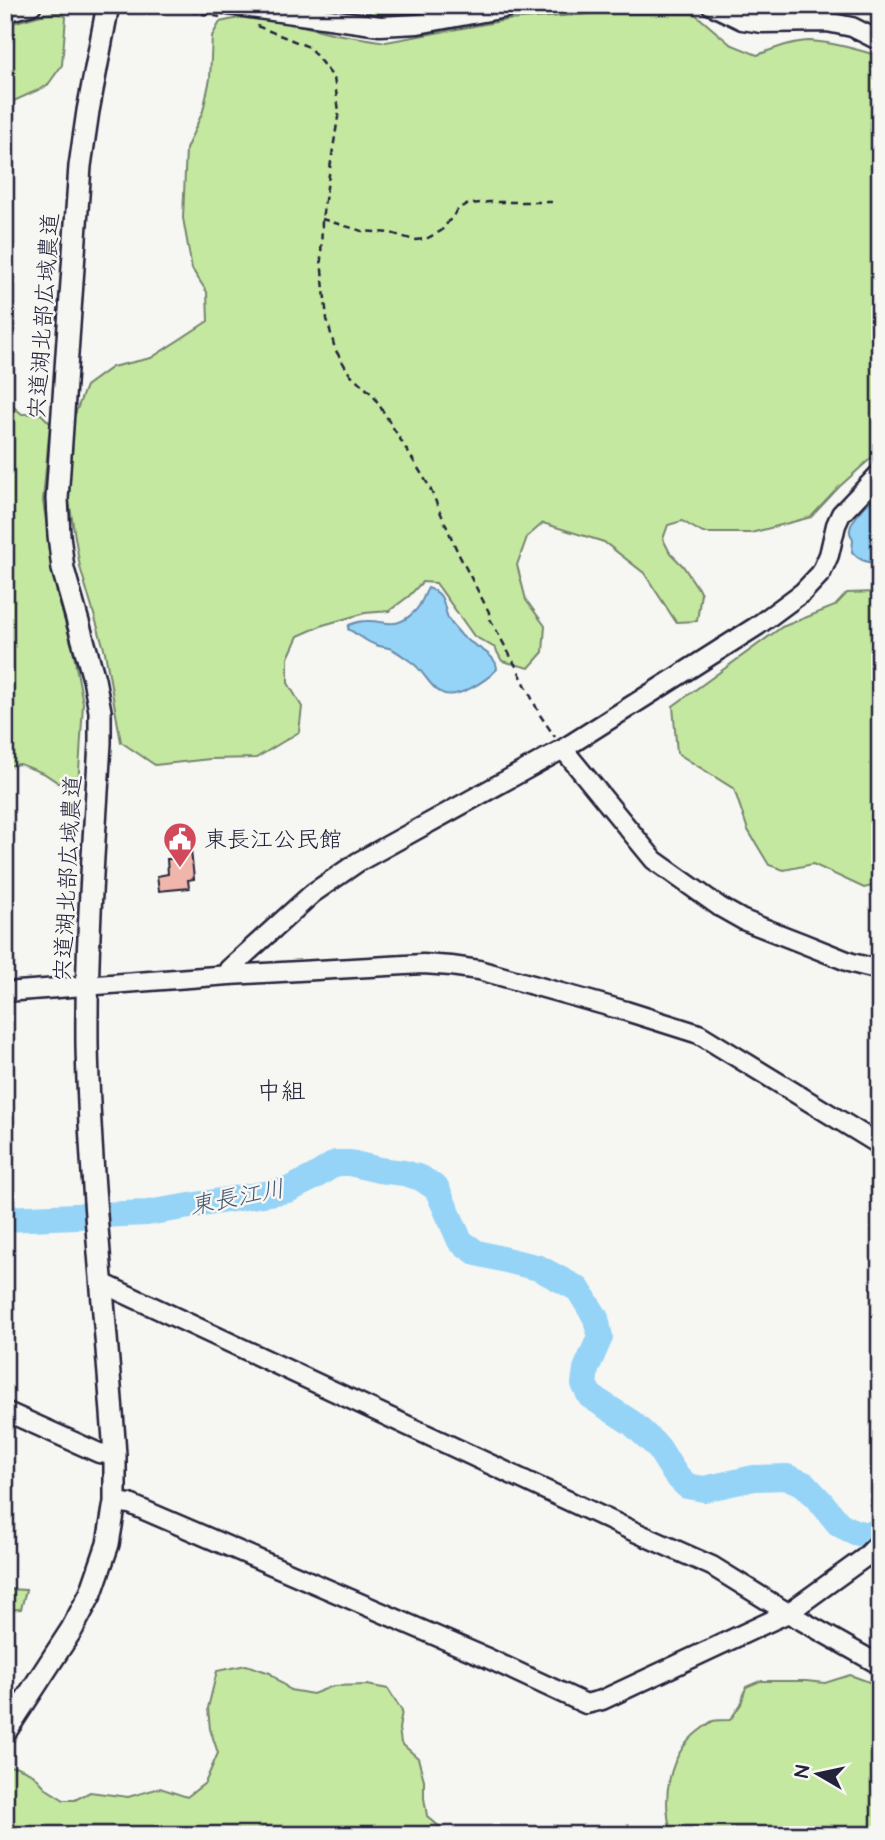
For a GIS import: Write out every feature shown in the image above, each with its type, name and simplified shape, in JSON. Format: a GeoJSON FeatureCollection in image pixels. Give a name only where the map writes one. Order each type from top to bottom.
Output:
{"type":"FeatureCollection","features":[{"type":"Feature","properties":{"kind":"street"},"geometry":{"type":"LineString","coordinates":[[5,12],[32,5]]}},
{"type":"Feature","properties":{"kind":"street","name":"宍道湖北部広域農道"},"geometry":{"type":"LineString","coordinates":[[5,1732],[91,1593],[108,1544],[115,1502],[115,1455],[87,1047],[87,987],[100,712],[94,679],[64,569],[57,499],[80,166],[108,5]]}},
{"type":"Feature","properties":{"kind":"street"},"geometry":{"type":"LineString","coordinates":[[224,11],[380,26],[418,24],[521,5]]}},
{"type":"Feature","properties":{"kind":"street"},"geometry":{"type":"LineString","coordinates":[[711,5],[742,20],[762,23],[827,22],[852,27],[880,41]]}},
{"type":"Feature","properties":{"kind":"street"},"geometry":{"type":"LineString","coordinates":[[229,975],[229,969],[313,893],[358,862],[563,749],[757,626],[803,592],[821,573],[829,555],[835,525],[841,514],[880,473]]}},
{"type":"Feature","properties":{"kind":"street"},"geometry":{"type":"LineString","coordinates":[[563,749],[654,860],[720,907],[743,920],[839,958],[880,970]]}},
{"type":"Feature","properties":{"kind":"street"},"geometry":{"type":"LineString","coordinates":[[5,992],[423,964],[478,970],[649,1017],[699,1034],[880,1144]]}},
{"type":"Feature","properties":{"kind":"street"},"geometry":{"type":"LineString","coordinates":[[102,1283],[712,1566],[880,1665]]}},
{"type":"Feature","properties":{"kind":"street"},"geometry":{"type":"LineString","coordinates":[[5,1411],[99,1453],[115,1455]]}},
{"type":"Feature","properties":{"kind":"street"},"geometry":{"type":"LineString","coordinates":[[115,1502],[130,1504],[485,1657],[586,1704],[602,1700],[788,1613],[864,1558],[878,1544]]}},
{"type":"Feature","properties":{"kind":"path"},"geometry":{"type":"LineString","coordinates":[[180,5],[193,12],[224,11]]}},
{"type":"Feature","properties":{"kind":"path"},"geometry":{"type":"LineString","coordinates":[[253,25],[309,47],[334,78],[339,111],[322,219],[321,260],[326,307],[335,349],[349,373],[373,395],[429,486],[489,617],[540,715],[563,749]]}},
{"type":"Feature","properties":{"kind":"path"},"geometry":{"type":"LineString","coordinates":[[322,219],[362,231],[391,233],[414,240],[426,239],[441,231],[460,207],[470,204],[556,202]]}},
{"type":"Feature","properties":{"kind":"green space"},"geometry":{"type":"Polygon","coordinates":[[[365,5],[452,5],[404,14],[371,14],[365,5]]]}},
{"type":"Feature","properties":{"kind":"green space"},"geometry":{"type":"Polygon","coordinates":[[[60,12],[66,17],[62,65],[47,86],[5,105],[5,25],[60,12]]]}},
{"type":"Feature","properties":{"kind":"green space"},"geometry":{"type":"Polygon","coordinates":[[[603,13],[695,14],[730,44],[757,55],[790,44],[810,41],[880,57],[880,450],[811,517],[751,533],[703,533],[682,521],[668,525],[663,539],[670,553],[683,566],[701,593],[697,621],[676,622],[644,573],[604,542],[543,523],[527,537],[517,565],[526,600],[545,626],[543,652],[529,668],[502,661],[495,648],[474,636],[436,583],[422,582],[389,611],[365,613],[323,625],[298,636],[288,658],[288,683],[302,707],[299,732],[256,758],[210,759],[155,765],[121,742],[105,652],[80,567],[68,495],[71,425],[86,386],[112,367],[151,358],[208,321],[207,292],[192,269],[183,218],[186,149],[203,111],[210,79],[212,36],[220,22],[248,16],[386,42],[507,20],[603,13]]]}},
{"type":"Feature","properties":{"kind":"green space"},"geometry":{"type":"Polygon","coordinates":[[[5,400],[22,414],[41,414],[50,423],[43,501],[57,594],[73,650],[83,703],[78,788],[63,786],[45,774],[20,764],[5,766],[5,400]]]}},
{"type":"Feature","properties":{"kind":"green space"},"geometry":{"type":"Polygon","coordinates":[[[880,590],[880,884],[864,888],[813,864],[784,870],[769,865],[748,830],[734,789],[677,753],[673,706],[782,627],[835,606],[847,593],[880,590]]]}},
{"type":"Feature","properties":{"kind":"green space"},"geometry":{"type":"Polygon","coordinates":[[[5,1589],[26,1590],[21,1609],[5,1610],[5,1589]]]}},
{"type":"Feature","properties":{"kind":"green space"},"geometry":{"type":"Polygon","coordinates":[[[246,1665],[270,1673],[290,1690],[313,1694],[333,1686],[367,1685],[388,1689],[402,1711],[399,1729],[401,1743],[418,1758],[424,1780],[427,1816],[441,1828],[465,1835],[5,1835],[5,1766],[18,1767],[33,1774],[48,1790],[64,1800],[75,1800],[90,1792],[128,1797],[160,1788],[187,1797],[205,1783],[218,1753],[210,1729],[208,1708],[217,1671],[246,1665]]]}},
{"type":"Feature","properties":{"kind":"green space"},"geometry":{"type":"Polygon","coordinates":[[[850,1675],[880,1686],[880,1835],[672,1835],[667,1806],[674,1764],[689,1740],[700,1730],[713,1721],[730,1720],[741,1704],[746,1687],[760,1681],[825,1683],[850,1675]]]}},
{"type":"Feature","properties":{"kind":"water"},"geometry":{"type":"Polygon","coordinates":[[[880,494],[880,562],[872,562],[861,559],[852,552],[850,529],[862,510],[880,494]]]}},
{"type":"Feature","properties":{"kind":"water"},"geometry":{"type":"Polygon","coordinates":[[[428,588],[441,596],[448,618],[462,636],[489,655],[496,664],[497,669],[492,674],[462,692],[440,692],[415,664],[399,653],[373,644],[348,629],[349,625],[362,621],[396,623],[407,618],[417,609],[428,588]]]}},
{"type":"Feature","properties":{"kind":"building","name":"東長江公民館"},"geometry":{"type":"Polygon","coordinates":[[[191,850],[194,879],[188,880],[189,888],[159,891],[157,876],[168,874],[167,859],[173,859],[172,852],[191,850]]]}},
{"type":"Feature","properties":{"kind":"waterway","name":"東長江川"},"geometry":{"type":"LineString","coordinates":[[5,1219],[147,1213],[288,1190],[336,1163],[350,1163],[421,1178],[437,1189],[460,1241],[477,1253],[539,1268],[578,1289],[596,1318],[600,1337],[586,1369],[584,1384],[590,1396],[632,1423],[658,1447],[675,1474],[687,1486],[704,1489],[754,1478],[787,1477],[804,1484],[839,1524],[854,1532],[880,1534]]}},
{"type":"Feature","properties":{"kind":"place","name":"東長江公民館"},"geometry":{"type":"Point","coordinates":[180,869]}},
{"type":"Feature","properties":{"kind":"district","name":"中組"},"geometry":{"type":"Point","coordinates":[281,1091]}}]}
